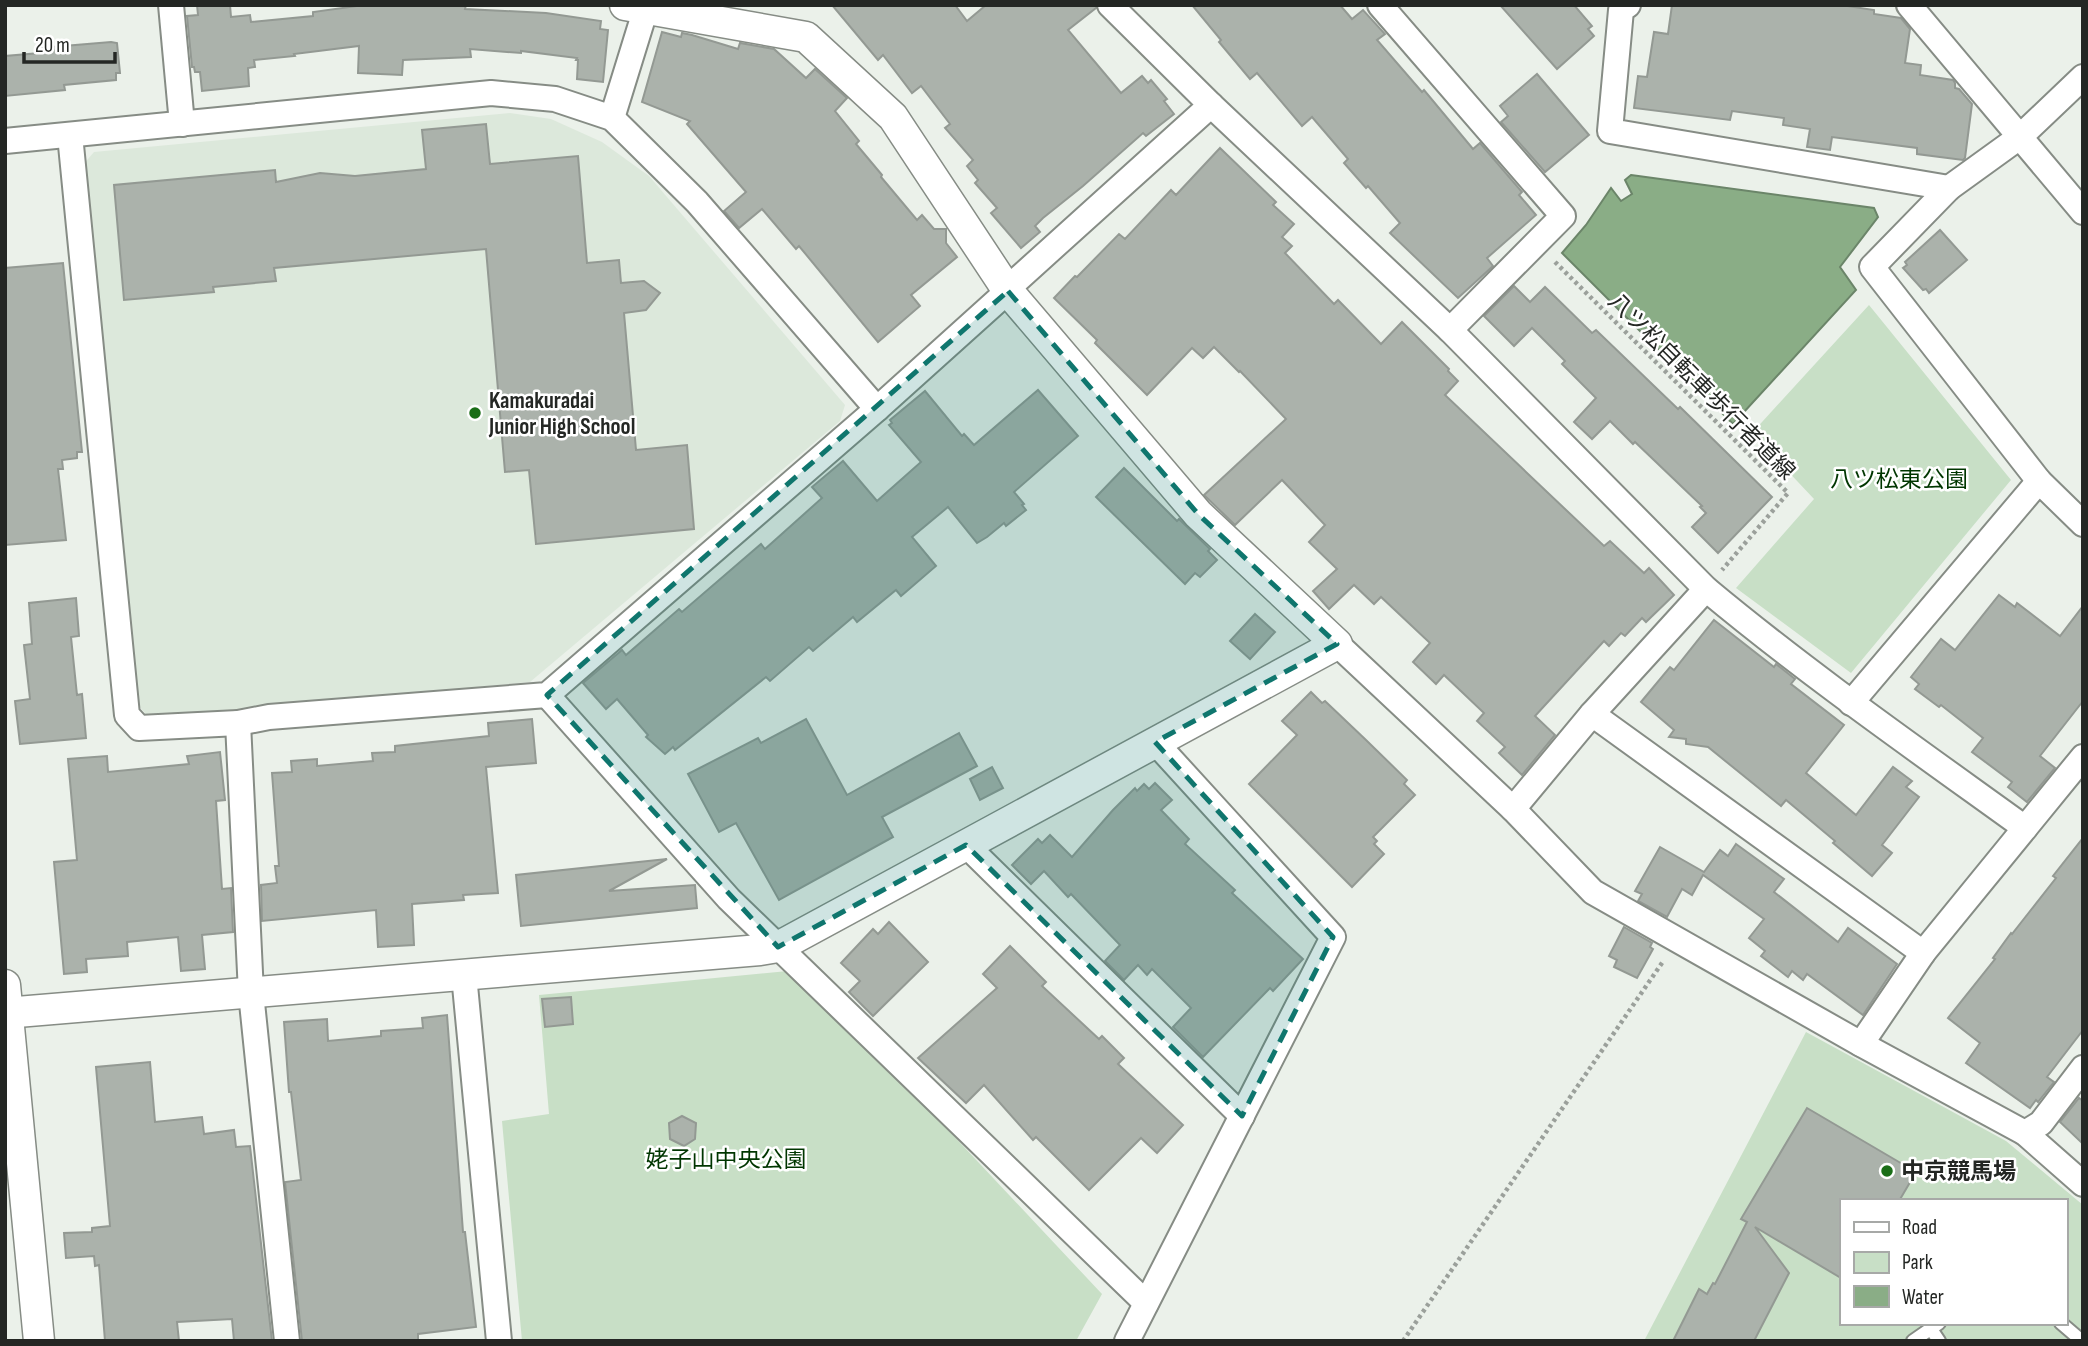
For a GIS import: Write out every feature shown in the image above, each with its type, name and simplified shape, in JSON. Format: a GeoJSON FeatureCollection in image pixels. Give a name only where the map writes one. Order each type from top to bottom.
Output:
{"type":"FeatureCollection","features":[{"type":"Feature","properties":{"kind":"street"},"geometry":{"type":"LineString","coordinates":[[171,5],[182,124]]}},
{"type":"Feature","properties":{"kind":"street"},"geometry":{"type":"LineString","coordinates":[[1110,5],[1211,105],[1450,330],[1706,589],[1851,703],[2025,828]]}},
{"type":"Feature","properties":{"kind":"street"},"geometry":{"type":"LineString","coordinates":[[1380,5],[1563,216],[1450,330]]}},
{"type":"Feature","properties":{"kind":"street"},"geometry":{"type":"LineString","coordinates":[[1909,5],[2083,212]]}},
{"type":"Feature","properties":{"kind":"street"},"geometry":{"type":"LineString","coordinates":[[612,118],[636,6],[741,15],[806,37],[893,117],[1009,291],[1198,514],[1513,809],[1593,892],[1861,1044],[2025,1133],[2083,1184]]}},
{"type":"Feature","properties":{"kind":"street"},"geometry":{"type":"LineString","coordinates":[[1621,7],[1611,131],[1949,188]]}},
{"type":"Feature","properties":{"kind":"street"},"geometry":{"type":"LineString","coordinates":[[2083,77],[2021,136],[1949,188],[1872,267],[2039,481],[2083,524]]}},
{"type":"Feature","properties":{"kind":"street"},"geometry":{"type":"LineString","coordinates":[[5,141],[491,93],[555,99],[612,118],[697,202],[877,409]]}},
{"type":"Feature","properties":{"kind":"street"},"geometry":{"type":"LineString","coordinates":[[70,135],[127,715],[139,728],[237,723],[547,695],[877,409],[1211,105]]}},
{"type":"Feature","properties":{"kind":"street"},"geometry":{"type":"LineString","coordinates":[[1851,703],[2039,481]]}},
{"type":"Feature","properties":{"kind":"street"},"geometry":{"type":"LineString","coordinates":[[1513,809],[1592,715],[1706,589]]}},
{"type":"Feature","properties":{"kind":"street"},"geometry":{"type":"LineString","coordinates":[[38,1341],[6,1004],[251,993],[778,947],[1337,643]]}},
{"type":"Feature","properties":{"kind":"street"},"geometry":{"type":"LineString","coordinates":[[547,695],[729,899],[1146,1303]]}},
{"type":"Feature","properties":{"kind":"street"},"geometry":{"type":"LineString","coordinates":[[1592,715],[1923,953]]}},
{"type":"Feature","properties":{"kind":"street"},"geometry":{"type":"LineString","coordinates":[[237,723],[251,993],[287,1341]]}},
{"type":"Feature","properties":{"kind":"street"},"geometry":{"type":"LineString","coordinates":[[1127,1341],[1334,937],[1155,743]]}},
{"type":"Feature","properties":{"kind":"street"},"geometry":{"type":"LineString","coordinates":[[1861,1044],[1923,953],[2083,757]]}},
{"type":"Feature","properties":{"kind":"street"},"geometry":{"type":"LineString","coordinates":[[966,845],[1242,1116]]}},
{"type":"Feature","properties":{"kind":"street"},"geometry":{"type":"LineString","coordinates":[[464,975],[499,1341]]}},
{"type":"Feature","properties":{"kind":"street"},"geometry":{"type":"LineString","coordinates":[[2025,1133],[2041,1123],[2083,1068]]}},
{"type":"Feature","properties":{"kind":"lane"},"geometry":{"type":"LineString","coordinates":[[2062,1325],[2082,1341]]}},
{"type":"Feature","properties":{"kind":"lane"},"geometry":{"type":"LineString","coordinates":[[1913,1341],[1935,1326],[1939,1341]]}},
{"type":"Feature","properties":{"kind":"path","name":"八ツ松自転車歩行者道線"},"geometry":{"type":"LineString","coordinates":[[1536,243],[1788,493],[1706,589]]}},
{"type":"Feature","properties":{"kind":"path"},"geometry":{"type":"LineString","coordinates":[[1403,1341],[1678,940]]}},
{"type":"Feature","properties":{"kind":"highlighted area"},"geometry":{"type":"Polygon","coordinates":[[[1008,291],[1198,514],[1337,644],[1155,742],[1333,937],[1242,1116],[966,845],[778,947],[547,695],[1008,291]]]}},
{"type":"Feature","properties":{"kind":"shaded area","name":"Kamakuradai Junior High School"},"geometry":{"type":"Polygon","coordinates":[[[510,113],[551,119],[602,142],[649,176],[845,405],[840,421],[530,682],[149,718],[139,706],[82,166],[94,152],[510,113]]]}},
{"type":"Feature","properties":{"kind":"green space","name":"八ツ松東公園"},"geometry":{"type":"Polygon","coordinates":[[[1869,305],[2011,480],[1851,673],[1736,588],[1814,499],[1752,433],[1869,305]]]}},
{"type":"Feature","properties":{"kind":"green space","name":"姥子山中央公園"},"geometry":{"type":"Polygon","coordinates":[[[798,970],[1102,1294],[1076,1341],[522,1341],[502,1121],[549,1114],[539,995],[798,970]]]}},
{"type":"Feature","properties":{"kind":"green space","name":"中京競馬場"},"geometry":{"type":"Polygon","coordinates":[[[1806,1032],[2006,1141],[2083,1205],[2083,1341],[1644,1341],[1806,1032]]]}},
{"type":"Feature","properties":{"kind":"water"},"geometry":{"type":"Polygon","coordinates":[[[1631,175],[1874,208],[1878,217],[1840,267],[1856,290],[1733,424],[1562,253],[1586,225],[1611,188],[1621,201],[1632,194],[1625,180],[1631,175]]]}},
{"type":"Feature","properties":{"kind":"building"},"geometry":{"type":"Polygon","coordinates":[[[197,5],[230,5],[231,17],[250,15],[251,22],[313,16],[313,12],[364,5],[466,5],[465,9],[546,13],[601,21],[600,29],[608,30],[603,82],[577,79],[577,58],[521,51],[470,49],[471,57],[403,60],[402,75],[358,73],[359,46],[254,60],[255,67],[248,68],[249,86],[202,91],[200,72],[195,72],[192,67],[187,16],[198,15],[197,5]]]}},
{"type":"Feature","properties":{"kind":"building"},"geometry":{"type":"Polygon","coordinates":[[[832,5],[955,5],[967,21],[986,5],[1096,5],[1096,8],[1068,30],[1121,93],[1142,76],[1148,83],[1151,80],[1167,99],[1164,101],[1174,114],[1146,136],[1143,133],[1043,218],[1035,226],[1040,232],[1021,248],[991,213],[997,208],[975,183],[978,180],[967,166],[973,160],[945,128],[950,124],[921,86],[912,93],[883,55],[878,60],[832,5]]]}},
{"type":"Feature","properties":{"kind":"building"},"geometry":{"type":"Polygon","coordinates":[[[1192,5],[1340,5],[1352,19],[1363,10],[1385,34],[1377,40],[1422,92],[1424,90],[1473,149],[1480,143],[1522,192],[1519,195],[1536,215],[1487,258],[1493,266],[1458,298],[1390,233],[1400,223],[1344,163],[1348,159],[1312,117],[1302,126],[1257,73],[1250,79],[1192,5]]]}},
{"type":"Feature","properties":{"kind":"building"},"geometry":{"type":"Polygon","coordinates":[[[1500,5],[1574,5],[1592,26],[1588,29],[1594,36],[1557,69],[1500,5]]]}},
{"type":"Feature","properties":{"kind":"building"},"geometry":{"type":"Polygon","coordinates":[[[1672,5],[1841,5],[1874,10],[1874,14],[1901,18],[1910,29],[1905,63],[1921,65],[1920,75],[1953,80],[1955,88],[1972,104],[1965,158],[1963,160],[1917,154],[1917,148],[1832,137],[1830,150],[1807,147],[1810,129],[1783,125],[1784,118],[1732,111],[1730,120],[1634,108],[1638,76],[1647,77],[1654,32],[1668,34],[1672,5]]]}},
{"type":"Feature","properties":{"kind":"building"},"geometry":{"type":"Polygon","coordinates":[[[662,32],[681,37],[682,33],[692,35],[738,49],[740,43],[774,49],[806,78],[815,69],[847,98],[835,111],[859,141],[856,144],[881,177],[917,220],[922,215],[934,229],[946,229],[946,243],[957,257],[911,295],[920,306],[878,342],[799,246],[796,249],[762,209],[739,228],[724,211],[746,192],[687,124],[690,121],[642,102],[662,32]]]}},
{"type":"Feature","properties":{"kind":"building"},"geometry":{"type":"Polygon","coordinates":[[[117,43],[120,73],[116,73],[116,80],[64,85],[65,90],[5,96],[5,56],[40,53],[40,48],[117,43]]]}},
{"type":"Feature","properties":{"kind":"building"},"geometry":{"type":"Polygon","coordinates":[[[1537,74],[1589,135],[1545,172],[1501,122],[1508,116],[1500,106],[1537,74]]]}},
{"type":"Feature","properties":{"kind":"building"},"geometry":{"type":"Polygon","coordinates":[[[486,124],[490,164],[578,156],[587,263],[619,260],[621,283],[644,281],[660,293],[646,310],[624,313],[636,450],[687,445],[694,529],[536,544],[529,470],[505,472],[486,249],[274,268],[276,281],[213,287],[214,292],[124,300],[114,185],[275,170],[276,182],[320,173],[355,176],[426,169],[422,130],[486,124]]]}},
{"type":"Feature","properties":{"kind":"building"},"geometry":{"type":"Polygon","coordinates":[[[1220,148],[1276,202],[1273,205],[1294,224],[1282,237],[1292,246],[1285,253],[1334,304],[1338,300],[1381,344],[1402,322],[1458,381],[1445,395],[1604,546],[1610,541],[1644,573],[1649,568],[1674,595],[1646,622],[1642,618],[1625,636],[1621,633],[1609,646],[1604,641],[1535,716],[1555,735],[1522,775],[1499,753],[1505,747],[1477,721],[1484,713],[1444,675],[1436,684],[1413,662],[1430,643],[1381,597],[1374,604],[1354,585],[1329,609],[1313,591],[1337,569],[1309,542],[1325,525],[1282,480],[1235,525],[1204,495],[1286,419],[1240,371],[1214,347],[1203,358],[1192,348],[1147,395],[1054,298],[1119,234],[1125,239],[1171,190],[1176,195],[1220,148]]]}},
{"type":"Feature","properties":{"kind":"building"},"geometry":{"type":"Polygon","coordinates":[[[1940,230],[1967,260],[1929,293],[1903,268],[1907,265],[1905,262],[1940,230]]]}},
{"type":"Feature","properties":{"kind":"building"},"geometry":{"type":"Polygon","coordinates":[[[63,263],[82,452],[77,452],[77,458],[62,460],[63,469],[58,469],[66,540],[5,545],[5,268],[63,263]]]}},
{"type":"Feature","properties":{"kind":"building"},"geometry":{"type":"Polygon","coordinates":[[[1514,286],[1530,302],[1545,287],[1592,333],[1596,330],[1678,409],[1680,407],[1772,497],[1718,553],[1692,527],[1706,513],[1700,507],[1702,506],[1635,442],[1633,444],[1610,421],[1592,439],[1574,422],[1596,398],[1562,364],[1565,361],[1532,328],[1514,346],[1484,316],[1514,286]]]}},
{"type":"Feature","properties":{"kind":"building"},"geometry":{"type":"Polygon","coordinates":[[[1038,390],[1078,436],[1014,492],[1026,510],[977,543],[948,507],[912,537],[936,566],[901,596],[896,590],[857,622],[853,617],[813,651],[809,647],[770,681],[766,677],[675,750],[673,747],[665,754],[646,737],[648,735],[617,699],[606,709],[583,683],[622,650],[626,655],[679,609],[682,612],[761,544],[765,549],[822,498],[812,487],[843,461],[877,501],[921,462],[889,425],[892,423],[890,420],[925,391],[962,436],[964,434],[974,445],[1038,390]]]}},
{"type":"Feature","properties":{"kind":"building"},"geometry":{"type":"Polygon","coordinates":[[[1124,468],[1177,521],[1179,519],[1210,549],[1208,551],[1217,560],[1200,577],[1195,573],[1185,584],[1096,497],[1124,468]]]}},
{"type":"Feature","properties":{"kind":"building"},"geometry":{"type":"Polygon","coordinates":[[[1999,595],[2015,607],[2017,603],[2060,636],[2083,606],[2083,701],[2040,756],[2055,768],[2027,802],[2008,787],[2012,782],[1972,752],[1983,738],[1941,705],[1939,707],[1915,689],[1919,684],[1911,677],[1941,639],[1955,650],[1999,595]]]}},
{"type":"Feature","properties":{"kind":"building"},"geometry":{"type":"Polygon","coordinates":[[[76,598],[79,636],[71,637],[77,695],[82,694],[86,738],[20,744],[15,701],[30,699],[24,645],[32,644],[29,603],[76,598]]]}},
{"type":"Feature","properties":{"kind":"building"},"geometry":{"type":"Polygon","coordinates":[[[1255,614],[1275,632],[1250,659],[1230,641],[1255,614]]]}},
{"type":"Feature","properties":{"kind":"building"},"geometry":{"type":"Polygon","coordinates":[[[1714,620],[1774,667],[1776,664],[1795,679],[1791,684],[1844,725],[1806,773],[1856,815],[1893,767],[1912,781],[1906,787],[1919,797],[1882,845],[1892,853],[1872,876],[1786,800],[1781,806],[1708,747],[1686,744],[1686,739],[1669,737],[1674,730],[1641,702],[1670,667],[1674,670],[1714,620]]]}},
{"type":"Feature","properties":{"kind":"building"},"geometry":{"type":"Polygon","coordinates":[[[1311,692],[1322,703],[1325,701],[1407,780],[1404,784],[1415,795],[1373,837],[1377,841],[1374,844],[1384,854],[1352,887],[1249,784],[1297,735],[1282,721],[1311,692]]]}},
{"type":"Feature","properties":{"kind":"building"},"geometry":{"type":"Polygon","coordinates":[[[532,719],[536,763],[486,767],[498,893],[463,895],[464,900],[412,904],[414,945],[378,947],[376,910],[262,921],[261,885],[277,883],[275,866],[279,866],[272,773],[292,772],[291,761],[317,759],[317,766],[373,761],[372,753],[395,752],[395,746],[489,736],[488,723],[532,719]]]}},
{"type":"Feature","properties":{"kind":"building"},"geometry":{"type":"Polygon","coordinates":[[[806,719],[847,795],[959,733],[977,766],[882,817],[893,837],[779,900],[736,823],[719,832],[688,774],[758,738],[761,743],[806,719]]]}},
{"type":"Feature","properties":{"kind":"building"},"geometry":{"type":"Polygon","coordinates":[[[220,752],[225,800],[216,801],[222,889],[231,888],[233,932],[202,935],[205,969],[181,971],[178,937],[127,942],[128,956],[86,959],[87,972],[64,974],[54,862],[77,860],[68,759],[107,756],[108,772],[189,764],[187,756],[220,752]]]}},
{"type":"Feature","properties":{"kind":"building"},"geometry":{"type":"Polygon","coordinates":[[[992,767],[1003,788],[980,800],[970,779],[992,767]]]}},
{"type":"Feature","properties":{"kind":"building"},"geometry":{"type":"Polygon","coordinates":[[[1155,783],[1172,800],[1161,810],[1189,839],[1185,844],[1235,890],[1232,893],[1303,959],[1273,991],[1270,988],[1203,1057],[1173,1027],[1191,1008],[1152,969],[1147,975],[1138,965],[1124,980],[1105,961],[1120,945],[1071,894],[1068,897],[1044,871],[1031,884],[1012,865],[1038,839],[1042,843],[1050,835],[1072,857],[1135,788],[1137,791],[1144,784],[1149,789],[1155,783]]]}},
{"type":"Feature","properties":{"kind":"building"},"geometry":{"type":"Polygon","coordinates":[[[2083,838],[2083,1030],[2047,1077],[2054,1082],[2030,1108],[1966,1063],[1980,1043],[1948,1018],[2056,878],[2053,876],[2083,838]]]}},
{"type":"Feature","properties":{"kind":"building"},"geometry":{"type":"Polygon","coordinates":[[[1736,844],[1784,879],[1774,892],[1838,942],[1848,928],[1897,964],[1863,1015],[1807,974],[1803,980],[1792,971],[1788,977],[1761,956],[1765,951],[1749,938],[1764,919],[1703,875],[1692,895],[1682,889],[1667,917],[1638,901],[1642,894],[1635,891],[1660,847],[1704,872],[1720,850],[1728,856],[1736,844]]]}},
{"type":"Feature","properties":{"kind":"building"},"geometry":{"type":"Polygon","coordinates":[[[667,859],[609,891],[695,885],[697,908],[521,926],[516,875],[667,859]]]}},
{"type":"Feature","properties":{"kind":"building"},"geometry":{"type":"Polygon","coordinates":[[[889,922],[928,962],[873,1016],[849,992],[860,981],[841,963],[873,929],[878,934],[889,922]]]}},
{"type":"Feature","properties":{"kind":"building"},"geometry":{"type":"Polygon","coordinates":[[[1624,927],[1652,943],[1650,947],[1653,949],[1637,978],[1614,967],[1617,960],[1609,956],[1624,927]]]}},
{"type":"Feature","properties":{"kind":"building"},"geometry":{"type":"Polygon","coordinates":[[[1010,946],[1046,982],[1042,986],[1099,1039],[1102,1036],[1124,1058],[1118,1064],[1183,1125],[1157,1153],[1141,1138],[1089,1190],[1036,1137],[1033,1140],[984,1085],[966,1103],[918,1058],[997,988],[983,974],[1010,946]]]}},
{"type":"Feature","properties":{"kind":"building"},"geometry":{"type":"Polygon","coordinates":[[[571,997],[573,1024],[545,1027],[542,999],[571,997]]]}},
{"type":"Feature","properties":{"kind":"building"},"geometry":{"type":"Polygon","coordinates":[[[447,1015],[463,1232],[476,1327],[418,1334],[418,1341],[302,1341],[285,1182],[301,1180],[289,1092],[284,1022],[327,1019],[328,1041],[381,1036],[381,1031],[423,1028],[422,1018],[447,1015]]]}},
{"type":"Feature","properties":{"kind":"building"},"geometry":{"type":"Polygon","coordinates":[[[150,1062],[155,1122],[202,1117],[204,1134],[234,1130],[236,1147],[250,1146],[272,1341],[234,1341],[232,1319],[177,1322],[179,1341],[105,1341],[99,1265],[95,1266],[94,1256],[66,1258],[64,1233],[92,1232],[92,1228],[110,1226],[96,1067],[150,1062]]]}},
{"type":"Feature","properties":{"kind":"building"},"geometry":{"type":"Polygon","coordinates":[[[2079,1098],[2083,1101],[2083,1144],[2060,1122],[2079,1098]]]}},
{"type":"Feature","properties":{"kind":"building"},"geometry":{"type":"Polygon","coordinates":[[[1807,1108],[1916,1172],[1900,1199],[1840,1199],[1840,1277],[1755,1227],[1789,1273],[1754,1341],[1673,1341],[1699,1289],[1707,1294],[1713,1283],[1715,1284],[1747,1222],[1741,1219],[1807,1108]]]}},
{"type":"Feature","properties":{"kind":"building"},"geometry":{"type":"Polygon","coordinates":[[[682,1116],[696,1123],[695,1139],[684,1146],[670,1139],[669,1123],[682,1116]]]}},
{"type":"Feature","properties":{"kind":"place","name":"Kamakuradai Junior High School"},"geometry":{"type":"Point","coordinates":[475,413]}},
{"type":"Feature","properties":{"kind":"place","name":"中京競馬場"},"geometry":{"type":"Point","coordinates":[1887,1171]}}]}
